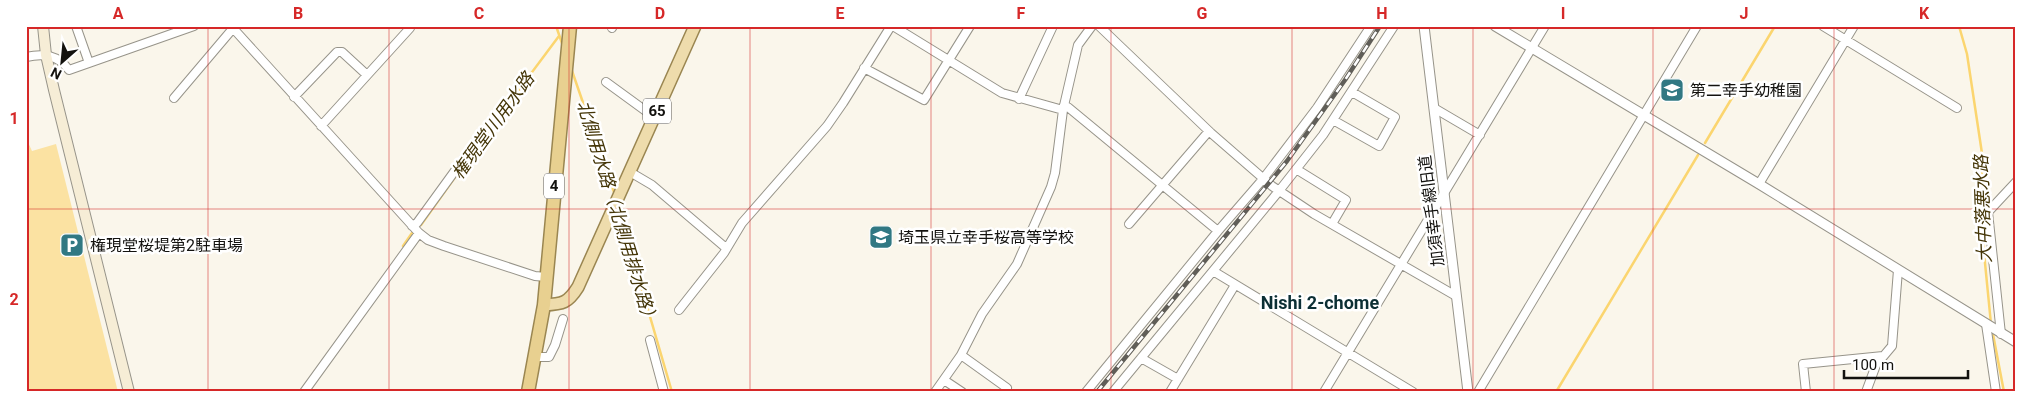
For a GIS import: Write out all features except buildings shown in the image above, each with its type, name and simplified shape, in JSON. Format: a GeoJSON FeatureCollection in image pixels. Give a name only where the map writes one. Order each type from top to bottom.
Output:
{"type":"FeatureCollection","features":[{"type":"Feature","properties":{"kind":"highway","name":"4"},"geometry":{"type":"LineString","coordinates":[[528,392],[536,357],[544,305],[570,26]]}},
{"type":"Feature","properties":{"kind":"main road"},"geometry":{"type":"LineString","coordinates":[[44,26],[46,55],[129,392]]}},
{"type":"Feature","properties":{"kind":"main road","name":"65"},"geometry":{"type":"LineString","coordinates":[[544,305],[561,303],[573,295],[695,26]]}},
{"type":"Feature","properties":{"kind":"street"},"geometry":{"type":"LineString","coordinates":[[76,26],[89,63]]}},
{"type":"Feature","properties":{"kind":"street"},"geometry":{"type":"LineString","coordinates":[[26,57],[46,55],[62,60],[69,70],[194,26]]}},
{"type":"Feature","properties":{"kind":"street"},"geometry":{"type":"LineString","coordinates":[[679,310],[724,253],[742,223],[844,103],[864,68],[892,26],[1002,93],[1019,99],[1069,108],[1218,231]]}},
{"type":"Feature","properties":{"kind":"street"},"geometry":{"type":"LineString","coordinates":[[1019,99],[1053,26]]}},
{"type":"Feature","properties":{"kind":"street"},"geometry":{"type":"LineString","coordinates":[[935,392],[961,354],[982,314],[1017,264],[1051,187],[1055,174],[1063,107],[1078,45],[1092,26]]}},
{"type":"Feature","properties":{"kind":"street"},"geometry":{"type":"LineString","coordinates":[[1099,26],[1209,132],[1263,179],[1332,224],[1456,296]]}},
{"type":"Feature","properties":{"kind":"street"},"geometry":{"type":"LineString","coordinates":[[1086,392],[1263,179],[1317,108],[1371,26]]}},
{"type":"Feature","properties":{"kind":"street"},"geometry":{"type":"LineString","coordinates":[[1114,392],[1296,169],[1333,120],[1394,26]]}},
{"type":"Feature","properties":{"kind":"street","name":"加須幸手線旧道"},"geometry":{"type":"LineString","coordinates":[[1424,26],[1468,392]]}},
{"type":"Feature","properties":{"kind":"street"},"geometry":{"type":"LineString","coordinates":[[1495,26],[1759,184],[2016,342]]}},
{"type":"Feature","properties":{"kind":"street"},"geometry":{"type":"LineString","coordinates":[[1324,392],[1545,26]]}},
{"type":"Feature","properties":{"kind":"street"},"geometry":{"type":"LineString","coordinates":[[1478,392],[1697,26]]}},
{"type":"Feature","properties":{"kind":"street"},"geometry":{"type":"LineString","coordinates":[[1823,26],[1957,108]]}},
{"type":"Feature","properties":{"kind":"street"},"geometry":{"type":"LineString","coordinates":[[1759,184],[1854,26]]}},
{"type":"Feature","properties":{"kind":"street"},"geometry":{"type":"LineString","coordinates":[[174,98],[233,27],[294,97],[419,233],[428,240],[444,246],[535,276],[546,277]]}},
{"type":"Feature","properties":{"kind":"street"},"geometry":{"type":"LineString","coordinates":[[321,126],[410,28]]}},
{"type":"Feature","properties":{"kind":"street"},"geometry":{"type":"LineString","coordinates":[[864,68],[924,100],[948,61],[965,28]]}},
{"type":"Feature","properties":{"kind":"street"},"geometry":{"type":"LineString","coordinates":[[294,97],[337,52],[342,52],[367,75]]}},
{"type":"Feature","properties":{"kind":"street"},"geometry":{"type":"LineString","coordinates":[[606,82],[654,117]]}},
{"type":"Feature","properties":{"kind":"street"},"geometry":{"type":"LineString","coordinates":[[1333,120],[1379,146],[1395,117],[1352,92]]}},
{"type":"Feature","properties":{"kind":"street"},"geometry":{"type":"LineString","coordinates":[[1434,108],[1480,134]]}},
{"type":"Feature","properties":{"kind":"street"},"geometry":{"type":"LineString","coordinates":[[1129,224],[1209,132]]}},
{"type":"Feature","properties":{"kind":"street"},"geometry":{"type":"LineString","coordinates":[[412,226],[417,223],[478,139]]}},
{"type":"Feature","properties":{"kind":"street"},"geometry":{"type":"LineString","coordinates":[[1296,169],[1346,200],[1332,224]]}},
{"type":"Feature","properties":{"kind":"street"},"geometry":{"type":"LineString","coordinates":[[630,172],[652,185],[726,248]]}},
{"type":"Feature","properties":{"kind":"street"},"geometry":{"type":"LineString","coordinates":[[1999,332],[1988,212],[2016,182]]}},
{"type":"Feature","properties":{"kind":"street"},"geometry":{"type":"LineString","coordinates":[[304,392],[419,233]]}},
{"type":"Feature","properties":{"kind":"street"},"geometry":{"type":"LineString","coordinates":[[1866,392],[1876,365],[1892,346],[1898,270]]}},
{"type":"Feature","properties":{"kind":"street"},"geometry":{"type":"LineString","coordinates":[[1213,272],[1413,392]]}},
{"type":"Feature","properties":{"kind":"street"},"geometry":{"type":"LineString","coordinates":[[1170,392],[1235,284]]}},
{"type":"Feature","properties":{"kind":"street"},"geometry":{"type":"LineString","coordinates":[[536,357],[549,357],[563,319]]}},
{"type":"Feature","properties":{"kind":"street"},"geometry":{"type":"LineString","coordinates":[[1986,324],[1996,392]]}},
{"type":"Feature","properties":{"kind":"street"},"geometry":{"type":"LineString","coordinates":[[650,340],[664,392]]}},
{"type":"Feature","properties":{"kind":"street"},"geometry":{"type":"LineString","coordinates":[[961,354],[1007,388],[1005,392]]}},
{"type":"Feature","properties":{"kind":"street"},"geometry":{"type":"LineString","coordinates":[[1806,392],[1803,364],[1884,356]]}},
{"type":"Feature","properties":{"kind":"street"},"geometry":{"type":"LineString","coordinates":[[1141,358],[1178,379]]}},
{"type":"Feature","properties":{"kind":"street"},"geometry":{"type":"LineString","coordinates":[[944,380],[962,392]]}},
{"type":"Feature","properties":{"kind":"shaded area"},"geometry":{"type":"Polygon","coordinates":[[[26,138],[32,151],[56,144],[118,392],[26,392],[26,138]]]}},
{"type":"Feature","properties":{"kind":"waterway","name":"権現堂川用水路"},"geometry":{"type":"LineString","coordinates":[[556,26],[563,46]]}},
{"type":"Feature","properties":{"kind":"waterway"},"geometry":{"type":"LineString","coordinates":[[1705,143],[1775,26]]}},
{"type":"Feature","properties":{"kind":"waterway","name":"大中落悪水路"},"geometry":{"type":"LineString","coordinates":[[1959,26],[1967,54],[1983,160],[1980,212],[1991,324]]}},
{"type":"Feature","properties":{"kind":"waterway","name":"権現堂川用水路"},"geometry":{"type":"LineString","coordinates":[[479,143],[559,36]]}},
{"type":"Feature","properties":{"kind":"waterway","name":"北側用水路（北側用排水路）"},"geometry":{"type":"LineString","coordinates":[[571,68],[615,195]]}},
{"type":"Feature","properties":{"kind":"waterway"},"geometry":{"type":"LineString","coordinates":[[1556,392],[1698,155]]}},
{"type":"Feature","properties":{"kind":"waterway","name":"権現堂川用水路"},"geometry":{"type":"LineString","coordinates":[[421,225],[463,166]]}},
{"type":"Feature","properties":{"kind":"waterway","name":"北側用水路（北側用排水路）"},"geometry":{"type":"LineString","coordinates":[[618,207],[672,392]]}},
{"type":"Feature","properties":{"kind":"waterway","name":"権現堂川用水路"},"geometry":{"type":"LineString","coordinates":[[403,246],[412,233]]}},
{"type":"Feature","properties":{"kind":"waterway","name":"大中落悪水路"},"geometry":{"type":"LineString","coordinates":[[1992,329],[2004,392]]}},
{"type":"Feature","properties":{"kind":"railway"},"geometry":{"type":"LineString","coordinates":[[1097,392],[1287,161],[1345,80],[1380,26]]}},
{"type":"Feature","properties":{"kind":"place","name":"第二幸手幼稚園"},"geometry":{"type":"Point","coordinates":[1672,90]}},
{"type":"Feature","properties":{"kind":"place","name":"埼玉県立幸手桜高等学校"},"geometry":{"type":"Point","coordinates":[881,237]}},
{"type":"Feature","properties":{"kind":"place","name":"権現堂桜堤第2駐車場"},"geometry":{"type":"Point","coordinates":[72,245]}},
{"type":"Feature","properties":{"kind":"district","name":"Nishi 2-chome"},"geometry":{"type":"Point","coordinates":[1320,303]}}]}
